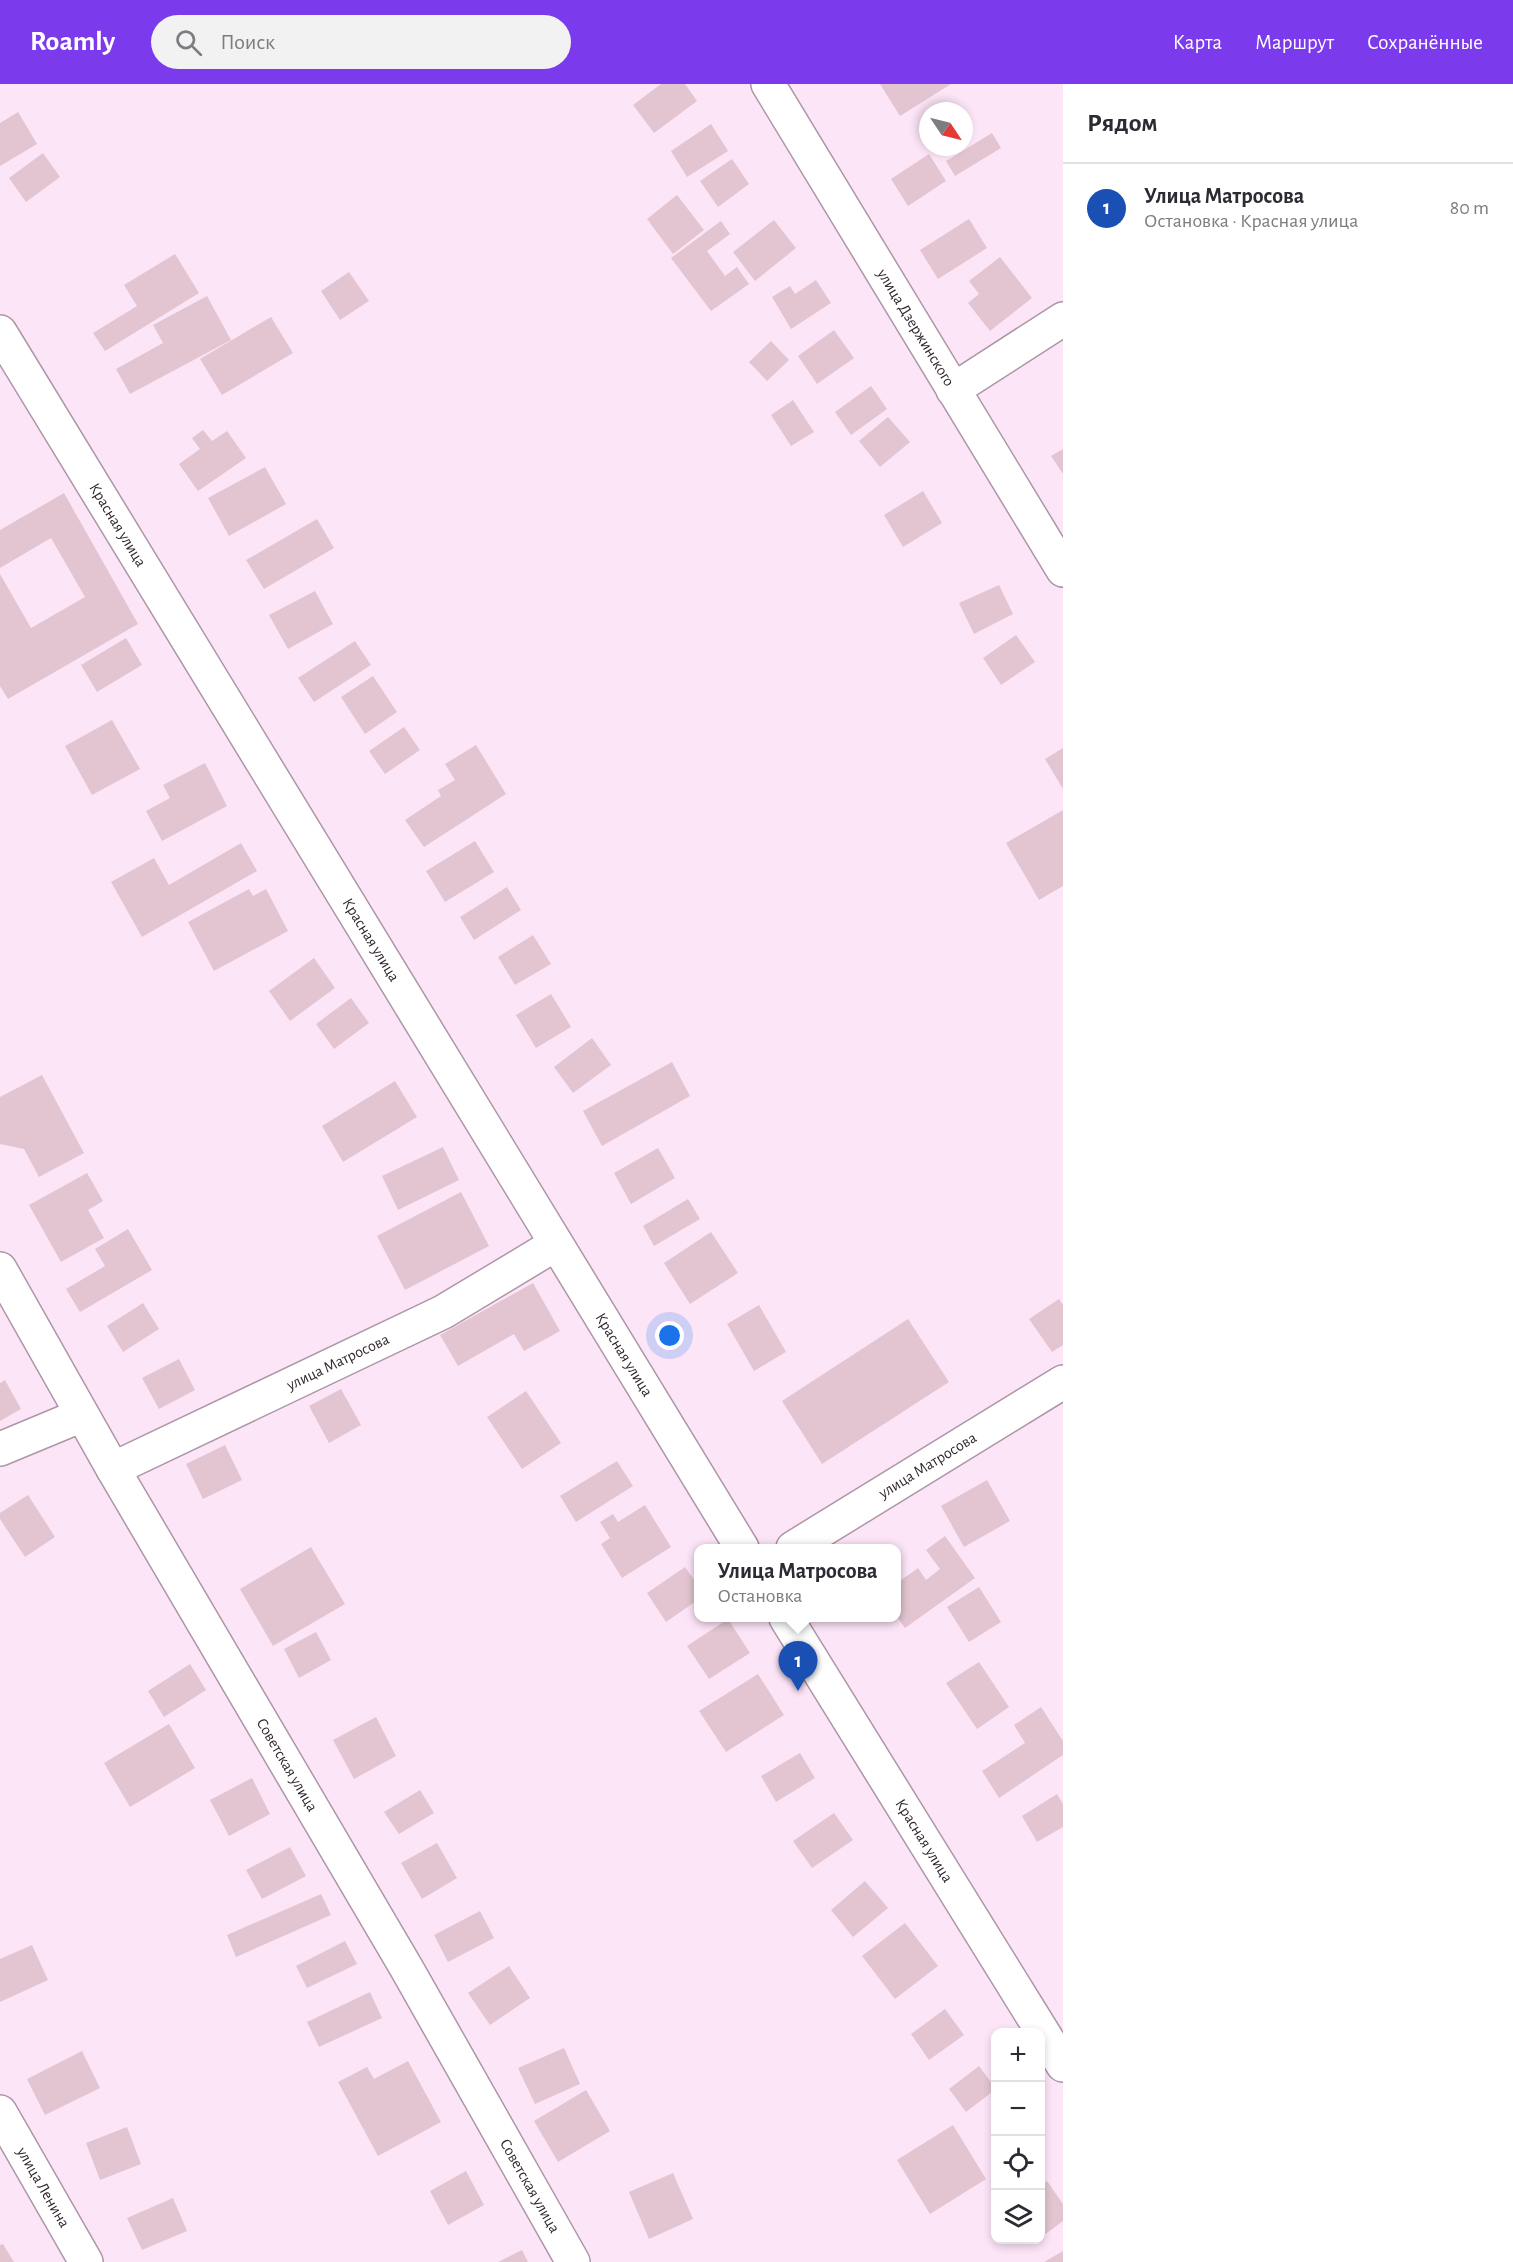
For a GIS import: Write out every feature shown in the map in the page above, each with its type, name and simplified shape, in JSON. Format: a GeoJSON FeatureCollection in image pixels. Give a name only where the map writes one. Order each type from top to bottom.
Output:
{"type":"FeatureCollection","features":[{"type":"Feature","properties":{"kind":"street","name":"улица Дзержинского"},"geometry":{"type":"LineString","coordinates":[[768,84],[1063,570]]}},
{"type":"Feature","properties":{"kind":"street"},"geometry":{"type":"LineString","coordinates":[[953,390],[1063,320]]}},
{"type":"Feature","properties":{"kind":"street","name":"Красная улица"},"geometry":{"type":"LineString","coordinates":[[0,333],[740,1544]]}},
{"type":"Feature","properties":{"kind":"street","name":"улица Матросова"},"geometry":{"type":"LineString","coordinates":[[113,1469],[345,1356],[443,1312],[556,1244]]}},
{"type":"Feature","properties":{"kind":"street","name":"Советская улица"},"geometry":{"type":"LineString","coordinates":[[0,1269],[113,1469],[401,1959],[573,2262]]}},
{"type":"Feature","properties":{"kind":"street","name":"улица Матросова"},"geometry":{"type":"LineString","coordinates":[[800,1544],[1063,1382]]}},
{"type":"Feature","properties":{"kind":"street"},"geometry":{"type":"LineString","coordinates":[[0,1449],[82,1415]]}},
{"type":"Feature","properties":{"kind":"street","name":"Красная улица"},"geometry":{"type":"LineString","coordinates":[[789,1622],[1063,2065]]}},
{"type":"Feature","properties":{"kind":"street","name":"улица Ленина"},"geometry":{"type":"LineString","coordinates":[[0,2112],[86,2262]]}},
{"type":"Feature","properties":{"kind":"building"},"geometry":{"type":"Polygon","coordinates":[[[661,84],[685,84],[697,101],[654,133],[633,105],[661,84]]]}},
{"type":"Feature","properties":{"kind":"building"},"geometry":{"type":"Polygon","coordinates":[[[880,84],[951,84],[919,102],[900,116],[880,84]]]}},
{"type":"Feature","properties":{"kind":"building"},"geometry":{"type":"Polygon","coordinates":[[[18,112],[37,144],[0,166],[0,123],[18,112]]]}},
{"type":"Feature","properties":{"kind":"building"},"geometry":{"type":"Polygon","coordinates":[[[711,124],[728,151],[687,177],[671,151],[711,124]]]}},
{"type":"Feature","properties":{"kind":"building"},"geometry":{"type":"Polygon","coordinates":[[[992,133],[1001,148],[955,176],[946,161],[954,156],[973,156],[973,145],[992,133]]]}},
{"type":"Feature","properties":{"kind":"building"},"geometry":{"type":"Polygon","coordinates":[[[43,153],[60,177],[26,202],[9,178],[43,153]]]}},
{"type":"Feature","properties":{"kind":"building"},"geometry":{"type":"Polygon","coordinates":[[[926,156],[930,156],[946,181],[908,206],[891,179],[926,156]]]}},
{"type":"Feature","properties":{"kind":"building"},"geometry":{"type":"Polygon","coordinates":[[[732,159],[749,184],[718,207],[700,181],[732,159]]]}},
{"type":"Feature","properties":{"kind":"building"},"geometry":{"type":"Polygon","coordinates":[[[677,195],[704,230],[673,254],[647,219],[677,195]]]}},
{"type":"Feature","properties":{"kind":"building"},"geometry":{"type":"Polygon","coordinates":[[[969,219],[987,248],[938,279],[920,250],[969,219]]]}},
{"type":"Feature","properties":{"kind":"building"},"geometry":{"type":"Polygon","coordinates":[[[774,220],[796,248],[755,281],[733,252],[774,220]]]}},
{"type":"Feature","properties":{"kind":"building"},"geometry":{"type":"Polygon","coordinates":[[[721,221],[730,234],[707,251],[725,276],[737,267],[749,284],[711,311],[671,258],[721,221]]]}},
{"type":"Feature","properties":{"kind":"building"},"geometry":{"type":"Polygon","coordinates":[[[175,254],[199,293],[105,351],[93,333],[137,306],[124,285],[175,254]]]}},
{"type":"Feature","properties":{"kind":"building"},"geometry":{"type":"Polygon","coordinates":[[[1000,257],[1032,298],[990,331],[968,303],[979,294],[969,281],[1000,257]]]}},
{"type":"Feature","properties":{"kind":"building"},"geometry":{"type":"Polygon","coordinates":[[[349,272],[369,301],[340,320],[321,291],[349,272]]]}},
{"type":"Feature","properties":{"kind":"building"},"geometry":{"type":"Polygon","coordinates":[[[816,280],[831,303],[791,329],[772,297],[790,286],[795,294],[816,280]]]}},
{"type":"Feature","properties":{"kind":"building"},"geometry":{"type":"Polygon","coordinates":[[[207,296],[231,340],[130,394],[116,369],[163,343],[153,325],[207,296]]]}},
{"type":"Feature","properties":{"kind":"building"},"geometry":{"type":"Polygon","coordinates":[[[271,317],[293,353],[222,395],[200,359],[271,317]]]}},
{"type":"Feature","properties":{"kind":"building"},"geometry":{"type":"Polygon","coordinates":[[[834,330],[854,358],[817,384],[798,356],[834,330]]]}},
{"type":"Feature","properties":{"kind":"building"},"geometry":{"type":"Polygon","coordinates":[[[771,341],[789,360],[767,381],[749,362],[771,341]]]}},
{"type":"Feature","properties":{"kind":"building"},"geometry":{"type":"Polygon","coordinates":[[[871,386],[887,409],[851,435],[835,412],[871,386]]]}},
{"type":"Feature","properties":{"kind":"building"},"geometry":{"type":"Polygon","coordinates":[[[793,400],[814,432],[791,446],[771,415],[793,400]]]}},
{"type":"Feature","properties":{"kind":"building"},"geometry":{"type":"Polygon","coordinates":[[[888,417],[910,442],[880,467],[859,441],[888,417]]]}},
{"type":"Feature","properties":{"kind":"building"},"geometry":{"type":"Polygon","coordinates":[[[203,430],[212,441],[227,431],[246,458],[198,491],[179,464],[200,449],[192,438],[203,430]]]}},
{"type":"Feature","properties":{"kind":"building"},"geometry":{"type":"Polygon","coordinates":[[[1063,449],[1063,474],[1051,456],[1063,449]]]}},
{"type":"Feature","properties":{"kind":"building"},"geometry":{"type":"Polygon","coordinates":[[[265,467],[286,504],[229,536],[208,498],[265,467]]]}},
{"type":"Feature","properties":{"kind":"building"},"geometry":{"type":"Polygon","coordinates":[[[923,491],[942,523],[903,547],[884,515],[923,491]]]}},
{"type":"Feature","properties":{"kind":"building"},"geometry":{"type":"Polygon","coordinates":[[[64,493],[138,624],[8,699],[0,686],[0,574],[31,628],[85,597],[51,538],[0,568],[0,530],[64,493]]]}},
{"type":"Feature","properties":{"kind":"building"},"geometry":{"type":"Polygon","coordinates":[[[317,519],[334,548],[264,589],[246,560],[317,519]]]}},
{"type":"Feature","properties":{"kind":"building"},"geometry":{"type":"Polygon","coordinates":[[[999,585],[1013,614],[974,634],[959,603],[999,585]]]}},
{"type":"Feature","properties":{"kind":"building"},"geometry":{"type":"Polygon","coordinates":[[[315,591],[333,624],[288,649],[269,615],[315,591]]]}},
{"type":"Feature","properties":{"kind":"building"},"geometry":{"type":"Polygon","coordinates":[[[1016,635],[1035,662],[1001,685],[983,658],[1016,635]]]}},
{"type":"Feature","properties":{"kind":"building"},"geometry":{"type":"Polygon","coordinates":[[[126,638],[142,665],[97,692],[81,665],[126,638]]]}},
{"type":"Feature","properties":{"kind":"building"},"geometry":{"type":"Polygon","coordinates":[[[355,641],[371,665],[314,702],[298,678],[355,641]]]}},
{"type":"Feature","properties":{"kind":"building"},"geometry":{"type":"Polygon","coordinates":[[[373,676],[397,712],[365,734],[341,697],[373,676]]]}},
{"type":"Feature","properties":{"kind":"building"},"geometry":{"type":"Polygon","coordinates":[[[112,720],[140,769],[92,795],[65,746],[112,720]]]}},
{"type":"Feature","properties":{"kind":"building"},"geometry":{"type":"Polygon","coordinates":[[[404,727],[420,750],[385,774],[369,751],[404,727]]]}},
{"type":"Feature","properties":{"kind":"building"},"geometry":{"type":"Polygon","coordinates":[[[476,745],[506,794],[424,847],[405,820],[441,796],[438,790],[455,780],[445,764],[476,745]]]}},
{"type":"Feature","properties":{"kind":"building"},"geometry":{"type":"Polygon","coordinates":[[[1063,748],[1063,789],[1045,759],[1063,748]]]}},
{"type":"Feature","properties":{"kind":"building"},"geometry":{"type":"Polygon","coordinates":[[[205,763],[227,806],[162,841],[146,811],[170,798],[163,785],[205,763]]]}},
{"type":"Feature","properties":{"kind":"building"},"geometry":{"type":"Polygon","coordinates":[[[1063,810],[1063,886],[1039,900],[1006,843],[1063,810]]]}},
{"type":"Feature","properties":{"kind":"building"},"geometry":{"type":"Polygon","coordinates":[[[475,841],[494,872],[445,902],[426,871],[475,841]]]}},
{"type":"Feature","properties":{"kind":"building"},"geometry":{"type":"Polygon","coordinates":[[[241,843],[257,871],[142,937],[111,882],[154,858],[169,885],[241,843]]]}},
{"type":"Feature","properties":{"kind":"building"},"geometry":{"type":"Polygon","coordinates":[[[507,887],[521,910],[474,940],[460,917],[507,887]]]}},
{"type":"Feature","properties":{"kind":"building"},"geometry":{"type":"Polygon","coordinates":[[[249,889],[253,896],[266,889],[288,931],[214,971],[188,922],[249,889]]]}},
{"type":"Feature","properties":{"kind":"building"},"geometry":{"type":"Polygon","coordinates":[[[533,935],[551,964],[515,985],[498,957],[533,935]]]}},
{"type":"Feature","properties":{"kind":"building"},"geometry":{"type":"Polygon","coordinates":[[[314,958],[335,988],[290,1021],[269,991],[314,958]]]}},
{"type":"Feature","properties":{"kind":"building"},"geometry":{"type":"Polygon","coordinates":[[[551,994],[571,1027],[536,1048],[516,1015],[551,994]]]}},
{"type":"Feature","properties":{"kind":"building"},"geometry":{"type":"Polygon","coordinates":[[[351,998],[369,1023],[334,1049],[316,1024],[351,998]]]}},
{"type":"Feature","properties":{"kind":"building"},"geometry":{"type":"Polygon","coordinates":[[[592,1038],[611,1065],[573,1093],[554,1067],[592,1038]]]}},
{"type":"Feature","properties":{"kind":"building"},"geometry":{"type":"Polygon","coordinates":[[[672,1062],[690,1096],[602,1146],[583,1111],[672,1062]]]}},
{"type":"Feature","properties":{"kind":"building"},"geometry":{"type":"Polygon","coordinates":[[[42,1075],[84,1153],[39,1177],[24,1149],[0,1144],[0,1097],[42,1075]]]}},
{"type":"Feature","properties":{"kind":"building"},"geometry":{"type":"Polygon","coordinates":[[[395,1081],[417,1117],[343,1162],[322,1126],[395,1081]]]}},
{"type":"Feature","properties":{"kind":"building"},"geometry":{"type":"Polygon","coordinates":[[[443,1147],[459,1180],[398,1210],[382,1176],[443,1147]]]}},
{"type":"Feature","properties":{"kind":"building"},"geometry":{"type":"Polygon","coordinates":[[[658,1148],[675,1178],[631,1204],[614,1173],[658,1148]]]}},
{"type":"Feature","properties":{"kind":"building"},"geometry":{"type":"Polygon","coordinates":[[[87,1173],[103,1201],[88,1210],[104,1238],[61,1262],[29,1205],[87,1173]]]}},
{"type":"Feature","properties":{"kind":"building"},"geometry":{"type":"Polygon","coordinates":[[[461,1192],[489,1246],[405,1290],[377,1236],[461,1192]]]}},
{"type":"Feature","properties":{"kind":"building"},"geometry":{"type":"Polygon","coordinates":[[[688,1199],[700,1219],[654,1246],[643,1226],[688,1199]]]}},
{"type":"Feature","properties":{"kind":"building"},"geometry":{"type":"Polygon","coordinates":[[[128,1229],[152,1270],[80,1312],[66,1289],[105,1266],[95,1249],[128,1229]]]}},
{"type":"Feature","properties":{"kind":"building"},"geometry":{"type":"Polygon","coordinates":[[[711,1232],[738,1273],[690,1304],[664,1263],[711,1232]]]}},
{"type":"Feature","properties":{"kind":"building"},"geometry":{"type":"Polygon","coordinates":[[[533,1283],[560,1331],[524,1351],[514,1334],[458,1366],[440,1335],[533,1283]]]}},
{"type":"Feature","properties":{"kind":"building"},"geometry":{"type":"Polygon","coordinates":[[[1059,1299],[1063,1305],[1063,1345],[1052,1352],[1029,1319],[1059,1299]]]}},
{"type":"Feature","properties":{"kind":"building"},"geometry":{"type":"Polygon","coordinates":[[[143,1303],[159,1329],[123,1352],[107,1326],[143,1303]]]}},
{"type":"Feature","properties":{"kind":"building"},"geometry":{"type":"Polygon","coordinates":[[[759,1305],[786,1352],[754,1371],[727,1324],[759,1305]]]}},
{"type":"Feature","properties":{"kind":"building"},"geometry":{"type":"Polygon","coordinates":[[[908,1319],[949,1382],[822,1464],[782,1401],[908,1319]]]}},
{"type":"Feature","properties":{"kind":"building"},"geometry":{"type":"Polygon","coordinates":[[[179,1359],[195,1390],[159,1409],[142,1378],[179,1359]]]}},
{"type":"Feature","properties":{"kind":"building"},"geometry":{"type":"Polygon","coordinates":[[[5,1380],[21,1409],[0,1421],[0,1383],[5,1380]]]}},
{"type":"Feature","properties":{"kind":"building"},"geometry":{"type":"Polygon","coordinates":[[[341,1389],[361,1425],[329,1443],[309,1406],[341,1389]]]}},
{"type":"Feature","properties":{"kind":"building"},"geometry":{"type":"Polygon","coordinates":[[[526,1391],[561,1443],[522,1469],[487,1417],[526,1391]]]}},
{"type":"Feature","properties":{"kind":"building"},"geometry":{"type":"Polygon","coordinates":[[[225,1445],[242,1480],[203,1499],[186,1464],[225,1445]]]}},
{"type":"Feature","properties":{"kind":"building"},"geometry":{"type":"Polygon","coordinates":[[[617,1461],[633,1486],[576,1522],[560,1496],[617,1461]]]}},
{"type":"Feature","properties":{"kind":"building"},"geometry":{"type":"Polygon","coordinates":[[[987,1480],[1010,1521],[964,1547],[941,1506],[987,1480]]]}},
{"type":"Feature","properties":{"kind":"building"},"geometry":{"type":"Polygon","coordinates":[[[28,1495],[55,1537],[25,1557],[0,1519],[0,1513],[28,1495]]]}},
{"type":"Feature","properties":{"kind":"building"},"geometry":{"type":"Polygon","coordinates":[[[645,1505],[671,1547],[622,1578],[601,1544],[610,1538],[600,1522],[613,1514],[618,1522],[645,1505]]]}},
{"type":"Feature","properties":{"kind":"building"},"geometry":{"type":"Polygon","coordinates":[[[945,1536],[975,1578],[905,1628],[901,1622],[901,1580],[918,1568],[926,1580],[940,1569],[926,1550],[945,1536]]]}},
{"type":"Feature","properties":{"kind":"building"},"geometry":{"type":"Polygon","coordinates":[[[311,1547],[345,1604],[273,1646],[240,1589],[311,1547]]]}},
{"type":"Feature","properties":{"kind":"building"},"geometry":{"type":"Polygon","coordinates":[[[685,1567],[694,1580],[694,1602],[666,1622],[647,1593],[685,1567]]]}},
{"type":"Feature","properties":{"kind":"building"},"geometry":{"type":"Polygon","coordinates":[[[979,1587],[1001,1622],[969,1642],[947,1607],[979,1587]]]}},
{"type":"Feature","properties":{"kind":"building"},"geometry":{"type":"Polygon","coordinates":[[[723,1622],[730,1622],[750,1653],[709,1679],[687,1646],[723,1622]]]}},
{"type":"Feature","properties":{"kind":"building"},"geometry":{"type":"Polygon","coordinates":[[[316,1632],[331,1660],[299,1678],[284,1649],[316,1632]]]}},
{"type":"Feature","properties":{"kind":"building"},"geometry":{"type":"Polygon","coordinates":[[[979,1662],[1009,1707],[977,1729],[946,1683],[979,1662]]]}},
{"type":"Feature","properties":{"kind":"building"},"geometry":{"type":"Polygon","coordinates":[[[190,1664],[206,1690],[164,1717],[148,1691],[190,1664]]]}},
{"type":"Feature","properties":{"kind":"building"},"geometry":{"type":"Polygon","coordinates":[[[758,1674],[784,1715],[726,1752],[699,1711],[758,1674]]]}},
{"type":"Feature","properties":{"kind":"building"},"geometry":{"type":"Polygon","coordinates":[[[1041,1707],[1063,1741],[1063,1755],[999,1798],[982,1771],[1025,1743],[1014,1725],[1041,1707]]]}},
{"type":"Feature","properties":{"kind":"building"},"geometry":{"type":"Polygon","coordinates":[[[376,1717],[396,1756],[354,1779],[333,1740],[376,1717]]]}},
{"type":"Feature","properties":{"kind":"building"},"geometry":{"type":"Polygon","coordinates":[[[169,1724],[195,1768],[130,1807],[104,1763],[169,1724]]]}},
{"type":"Feature","properties":{"kind":"building"},"geometry":{"type":"Polygon","coordinates":[[[800,1753],[815,1778],[776,1802],[761,1776],[800,1753]]]}},
{"type":"Feature","properties":{"kind":"building"},"geometry":{"type":"Polygon","coordinates":[[[252,1778],[270,1814],[229,1836],[210,1800],[252,1778]]]}},
{"type":"Feature","properties":{"kind":"building"},"geometry":{"type":"Polygon","coordinates":[[[420,1790],[434,1813],[399,1834],[384,1812],[420,1790]]]}},
{"type":"Feature","properties":{"kind":"building"},"geometry":{"type":"Polygon","coordinates":[[[1057,1794],[1063,1804],[1063,1827],[1037,1842],[1022,1816],[1057,1794]]]}},
{"type":"Feature","properties":{"kind":"building"},"geometry":{"type":"Polygon","coordinates":[[[834,1813],[853,1840],[812,1868],[793,1841],[834,1813]]]}},
{"type":"Feature","properties":{"kind":"building"},"geometry":{"type":"Polygon","coordinates":[[[437,1843],[457,1878],[422,1899],[401,1863],[437,1843]]]}},
{"type":"Feature","properties":{"kind":"building"},"geometry":{"type":"Polygon","coordinates":[[[290,1847],[306,1876],[262,1899],[246,1870],[290,1847]]]}},
{"type":"Feature","properties":{"kind":"building"},"geometry":{"type":"Polygon","coordinates":[[[865,1881],[888,1908],[853,1937],[831,1910],[865,1881]]]}},
{"type":"Feature","properties":{"kind":"building"},"geometry":{"type":"Polygon","coordinates":[[[321,1894],[331,1915],[236,1957],[227,1935],[321,1894]]]}},
{"type":"Feature","properties":{"kind":"building"},"geometry":{"type":"Polygon","coordinates":[[[480,1911],[494,1938],[448,1962],[434,1935],[480,1911]]]}},
{"type":"Feature","properties":{"kind":"building"},"geometry":{"type":"Polygon","coordinates":[[[905,1923],[938,1966],[895,1999],[862,1956],[905,1923]]]}},
{"type":"Feature","properties":{"kind":"building"},"geometry":{"type":"Polygon","coordinates":[[[345,1941],[357,1964],[307,1988],[296,1966],[345,1941]]]}},
{"type":"Feature","properties":{"kind":"building"},"geometry":{"type":"Polygon","coordinates":[[[32,1945],[48,1980],[0,2002],[0,1959],[32,1945]]]}},
{"type":"Feature","properties":{"kind":"building"},"geometry":{"type":"Polygon","coordinates":[[[509,1966],[530,1998],[490,2025],[468,1993],[509,1966]]]}},
{"type":"Feature","properties":{"kind":"building"},"geometry":{"type":"Polygon","coordinates":[[[370,1992],[382,2018],[319,2047],[307,2022],[370,1992]]]}},
{"type":"Feature","properties":{"kind":"building"},"geometry":{"type":"Polygon","coordinates":[[[945,2009],[964,2035],[929,2060],[911,2034],[945,2009]]]}},
{"type":"Feature","properties":{"kind":"building"},"geometry":{"type":"Polygon","coordinates":[[[564,2048],[580,2084],[535,2104],[518,2068],[564,2048]]]}},
{"type":"Feature","properties":{"kind":"building"},"geometry":{"type":"Polygon","coordinates":[[[82,2051],[100,2088],[45,2115],[27,2079],[82,2051]]]}},
{"type":"Feature","properties":{"kind":"building"},"geometry":{"type":"Polygon","coordinates":[[[408,2061],[441,2122],[378,2156],[338,2082],[367,2067],[374,2079],[408,2061]]]}},
{"type":"Feature","properties":{"kind":"building"},"geometry":{"type":"Polygon","coordinates":[[[979,2066],[991,2082],[991,2093],[966,2112],[949,2089],[979,2066]]]}},
{"type":"Feature","properties":{"kind":"building"},"geometry":{"type":"Polygon","coordinates":[[[586,2090],[610,2131],[558,2162],[534,2121],[586,2090]]]}},
{"type":"Feature","properties":{"kind":"building"},"geometry":{"type":"Polygon","coordinates":[[[953,2125],[986,2179],[930,2214],[897,2160],[953,2125]]]}},
{"type":"Feature","properties":{"kind":"building"},"geometry":{"type":"Polygon","coordinates":[[[127,2127],[141,2164],[100,2180],[86,2143],[127,2127]]]}},
{"type":"Feature","properties":{"kind":"building"},"geometry":{"type":"Polygon","coordinates":[[[466,2171],[484,2205],[448,2225],[430,2191],[466,2171]]]}},
{"type":"Feature","properties":{"kind":"building"},"geometry":{"type":"Polygon","coordinates":[[[673,2173],[693,2219],[649,2239],[629,2192],[673,2173]]]}},
{"type":"Feature","properties":{"kind":"building"},"geometry":{"type":"Polygon","coordinates":[[[1047,2181],[1063,2204],[1063,2221],[1045,2234],[1045,2190],[1047,2181]]]}},
{"type":"Feature","properties":{"kind":"building"},"geometry":{"type":"Polygon","coordinates":[[[173,2198],[187,2231],[142,2250],[127,2218],[173,2198]]]}},
{"type":"Feature","properties":{"kind":"building"},"geometry":{"type":"Polygon","coordinates":[[[3,2244],[14,2262],[0,2262],[0,2245],[3,2244]]]}},
{"type":"Feature","properties":{"kind":"building"},"geometry":{"type":"Polygon","coordinates":[[[522,2250],[528,2262],[498,2262],[522,2250]]]}},
{"type":"Feature","properties":{"kind":"building"},"geometry":{"type":"Polygon","coordinates":[[[1063,2251],[1063,2262],[1044,2262],[1063,2251]]]}},
{"type":"Feature","properties":{"kind":"place","name":"Улица Матросова"},"geometry":{"type":"Point","coordinates":[798,1691]}}]}
